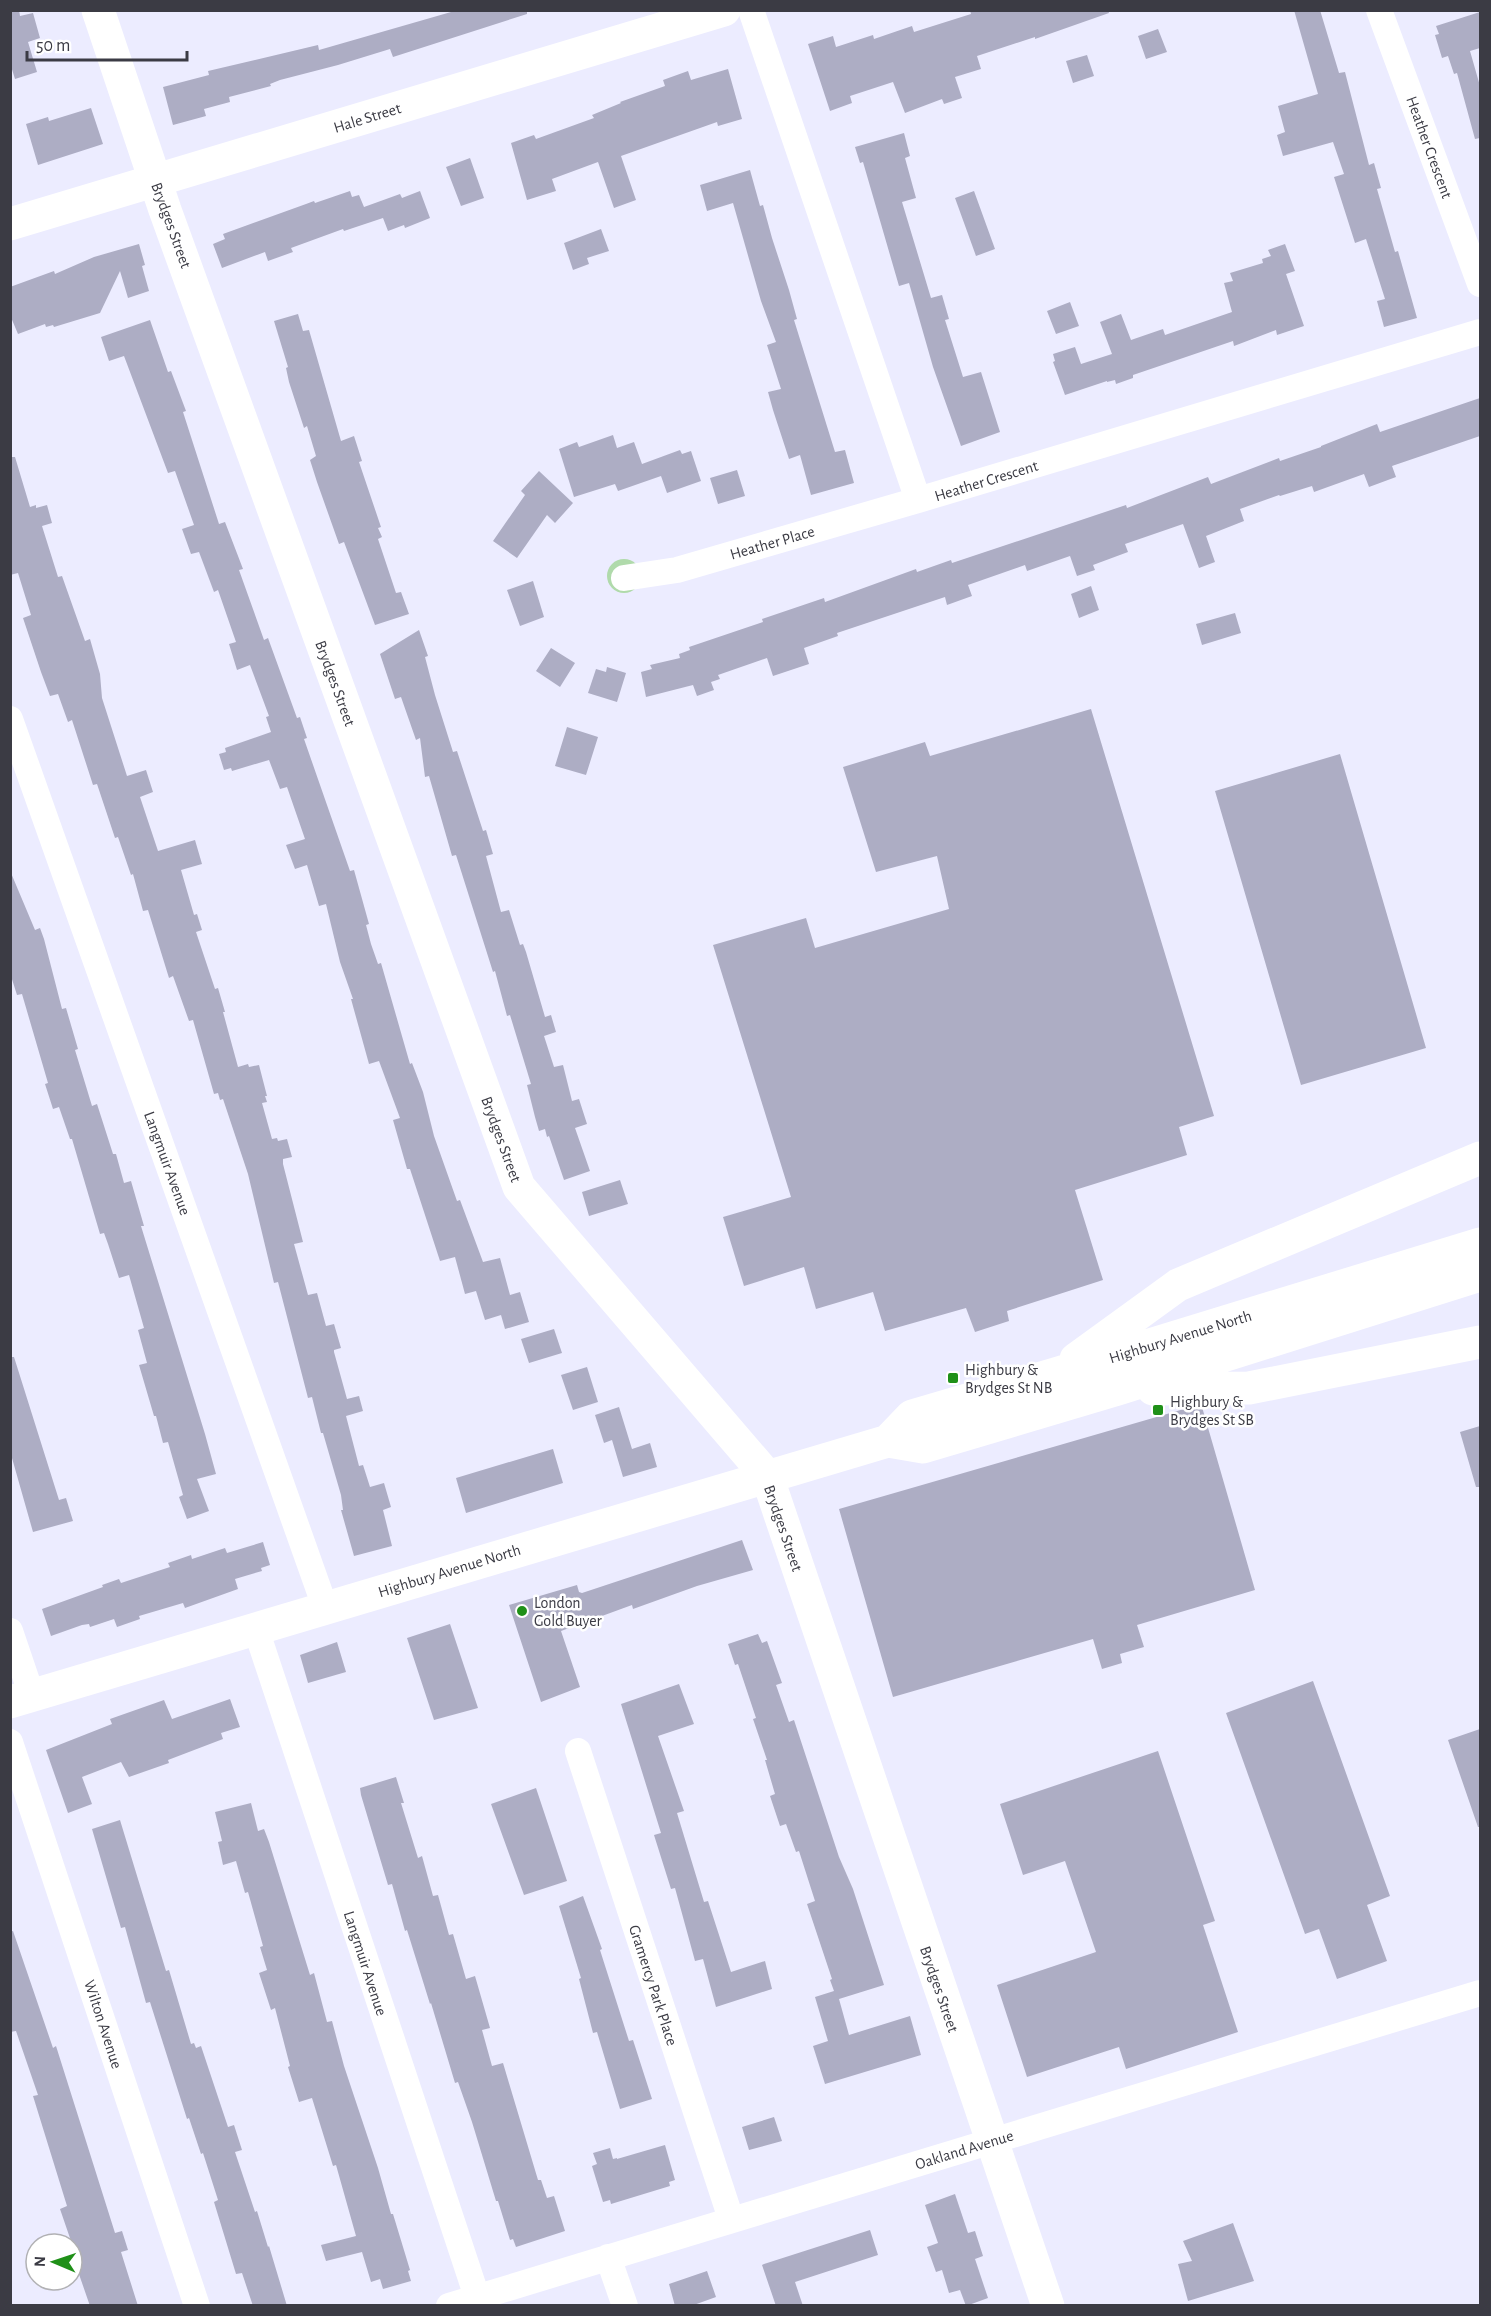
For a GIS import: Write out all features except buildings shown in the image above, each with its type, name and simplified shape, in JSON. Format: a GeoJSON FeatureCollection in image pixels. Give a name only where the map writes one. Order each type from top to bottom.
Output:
{"type":"FeatureCollection","features":[{"type":"Feature","properties":{"kind":"street","name":"Brydges Street"},"geometry":{"type":"LineString","coordinates":[[99,10],[155,181],[519,1187],[767,1476],[1048,2306]]}},
{"type":"Feature","properties":{"kind":"street","name":"Hale Street"},"geometry":{"type":"LineString","coordinates":[[10,224],[724,10]]}},
{"type":"Feature","properties":{"kind":"street","name":"Heather Crescent"},"geometry":{"type":"LineString","coordinates":[[751,10],[918,500],[1480,332]]}},
{"type":"Feature","properties":{"kind":"street","name":"Heather Crescent"},"geometry":{"type":"LineString","coordinates":[[1379,10],[1480,284]]}},
{"type":"Feature","properties":{"kind":"street","name":"Heather Place"},"geometry":{"type":"LineString","coordinates":[[624,578],[676,570],[918,500]]}},
{"type":"Feature","properties":{"kind":"street","name":"Langmuir Avenue"},"geometry":{"type":"LineString","coordinates":[[10,719],[325,1607]]}},
{"type":"Feature","properties":{"kind":"street"},"geometry":{"type":"LineString","coordinates":[[1055,1374],[1178,1285],[1480,1158]]}},
{"type":"Feature","properties":{"kind":"street","name":"Highbury Avenue North"},"geometry":{"type":"LineString","coordinates":[[888,1441],[912,1416],[1480,1244]]}},
{"type":"Feature","properties":{"kind":"street","name":"Highbury Avenue North"},"geometry":{"type":"LineString","coordinates":[[21,1699],[888,1441],[923,1447],[1118,1389],[1480,1275]]}},
{"type":"Feature","properties":{"kind":"street"},"geometry":{"type":"LineString","coordinates":[[1118,1389],[1249,1388],[1480,1342]]}},
{"type":"Feature","properties":{"kind":"street","name":"Langmuir Avenue"},"geometry":{"type":"LineString","coordinates":[[256,1629],[477,2297]]}},
{"type":"Feature","properties":{"kind":"street"},"geometry":{"type":"LineString","coordinates":[[10,1631],[21,1699]]}},
{"type":"Feature","properties":{"kind":"street","name":"Wilton Avenue"},"geometry":{"type":"LineString","coordinates":[[10,1742],[197,2306]]}},
{"type":"Feature","properties":{"kind":"street","name":"Gramercy Park Place"},"geometry":{"type":"LineString","coordinates":[[578,1751],[731,2219]]}},
{"type":"Feature","properties":{"kind":"street","name":"Oakland Avenue"},"geometry":{"type":"LineString","coordinates":[[449,2306],[1480,1993]]}},
{"type":"Feature","properties":{"kind":"street"},"geometry":{"type":"LineString","coordinates":[[608,2257],[625,2306]]}},
{"type":"Feature","properties":{"kind":"green space"},"geometry":{"type":"Polygon","coordinates":[[[624,559],[636,564],[641,576],[636,588],[624,593],[612,588],[607,576],[612,564],[624,559]]]}},
{"type":"Feature","properties":{"kind":"place","name":"Highbury & Brydges St NB"},"geometry":{"type":"Point","coordinates":[953,1378]}},
{"type":"Feature","properties":{"kind":"place","name":"Highbury & Brydges St SB"},"geometry":{"type":"Point","coordinates":[1158,1410]}},
{"type":"Feature","properties":{"kind":"place","name":"London Gold Buyer"},"geometry":{"type":"Point","coordinates":[522,1611]}}]}
